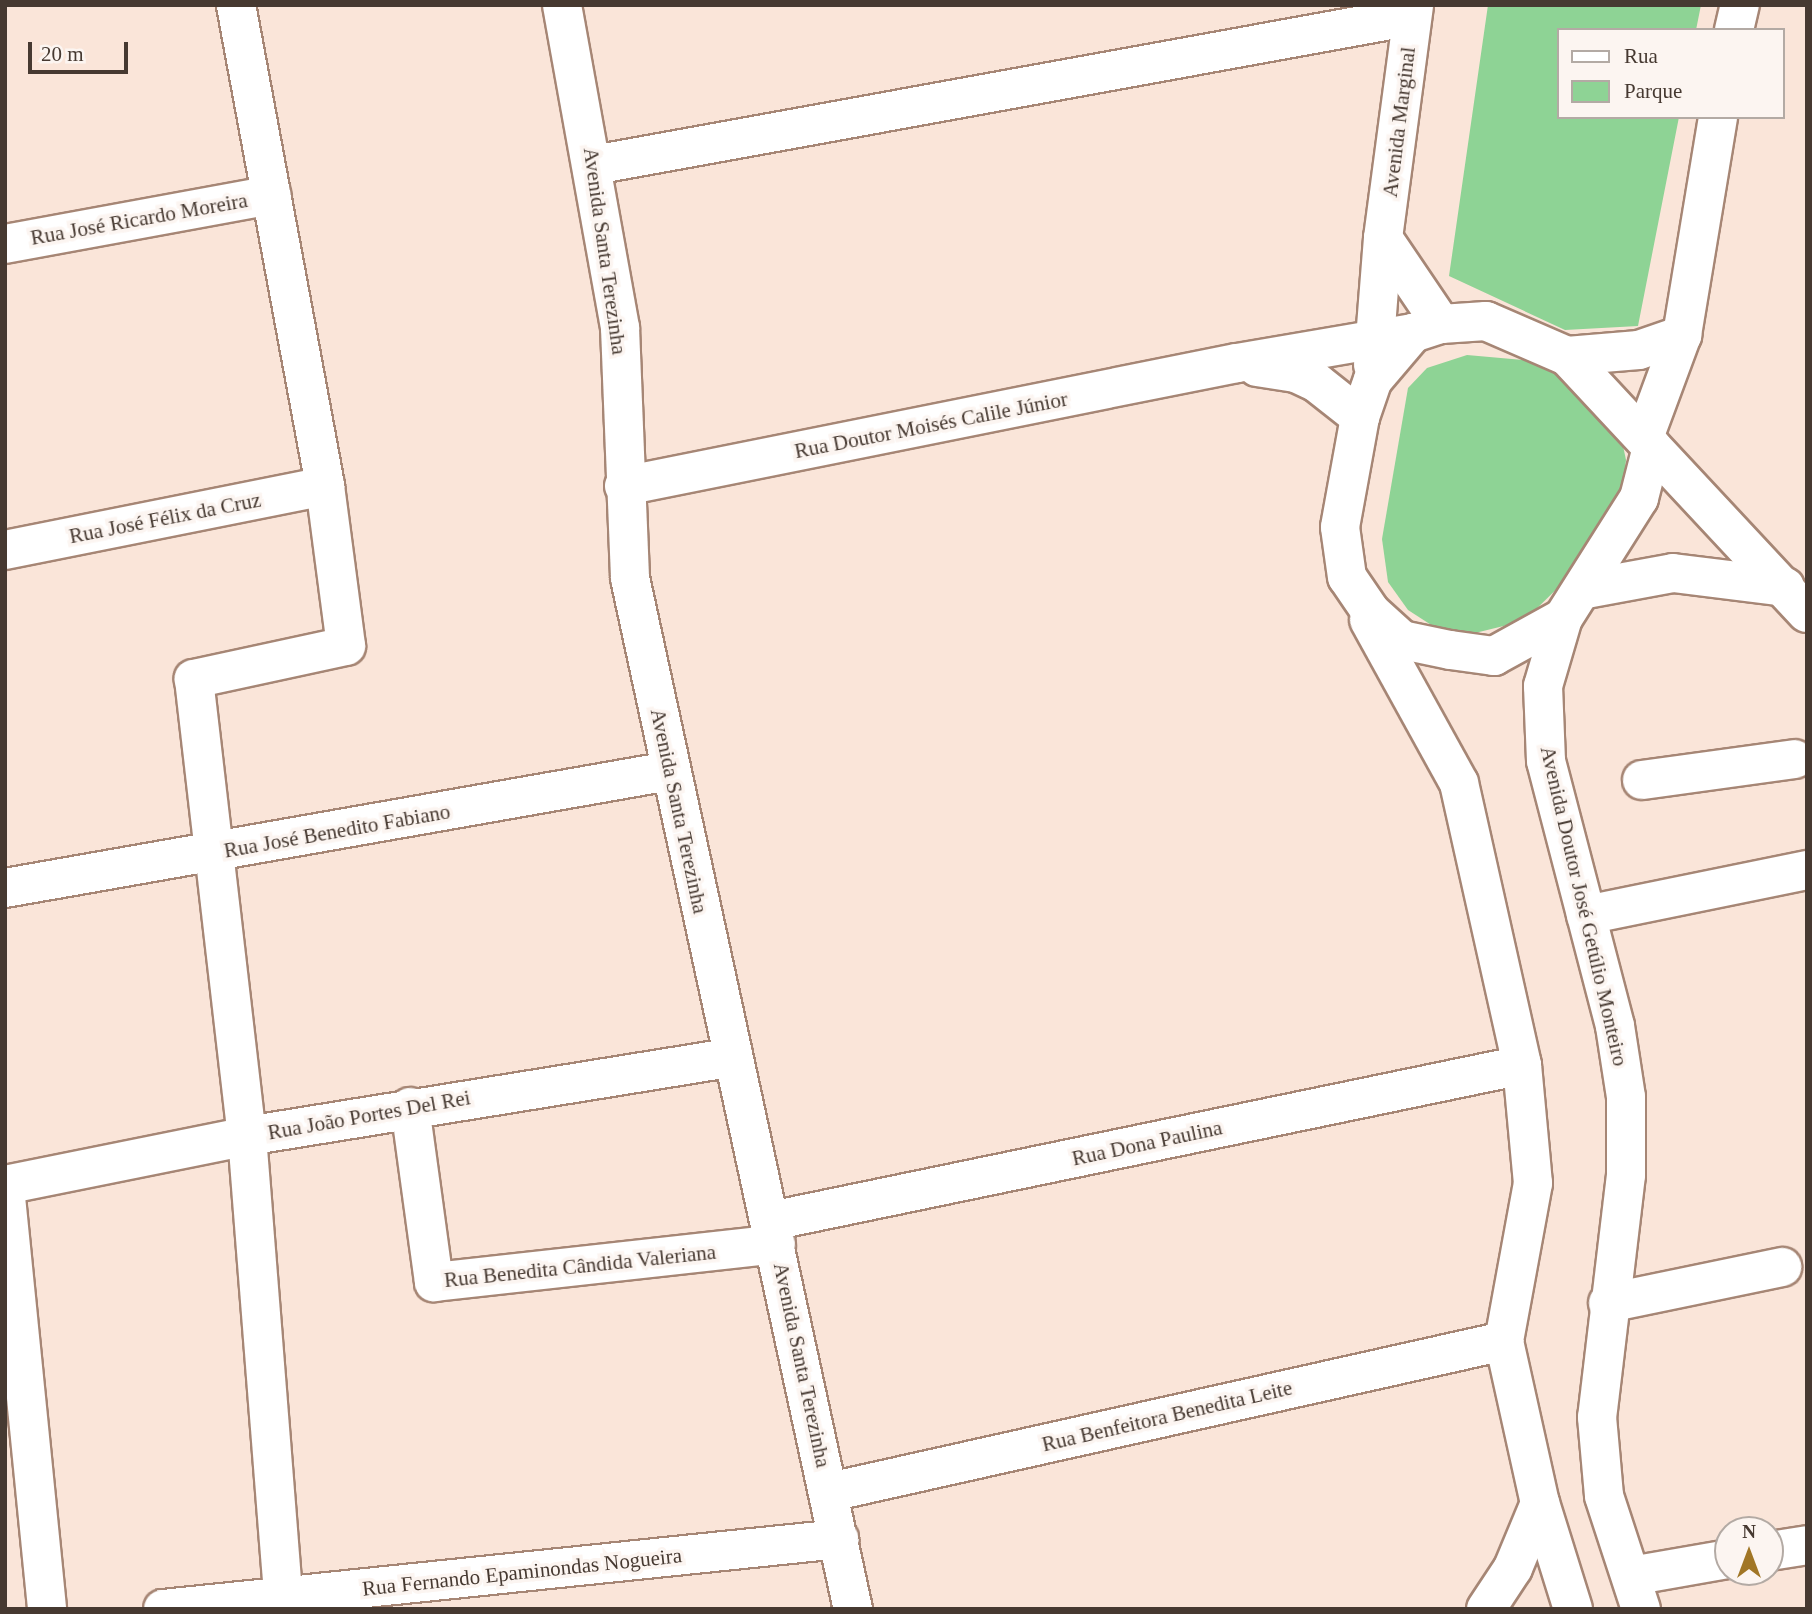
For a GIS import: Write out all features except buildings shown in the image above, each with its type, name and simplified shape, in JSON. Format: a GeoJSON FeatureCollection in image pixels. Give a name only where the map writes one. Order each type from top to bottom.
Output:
{"type":"FeatureCollection","features":[{"type":"Feature","properties":{"kind":"street"},"geometry":{"type":"LineString","coordinates":[[236,5],[325,486],[346,646],[194,679],[247,1136],[283,1603]]}},
{"type":"Feature","properties":{"kind":"street","name":"Avenida Santa Terezinha"},"geometry":{"type":"LineString","coordinates":[[562,5],[594,165],[620,328],[624,486],[630,578],[669,771],[774,1233],[853,1609]]}},
{"type":"Feature","properties":{"kind":"street"},"geometry":{"type":"LineString","coordinates":[[1734,28],[1740,5]]}},
{"type":"Feature","properties":{"kind":"street"},"geometry":{"type":"LineString","coordinates":[[594,165],[1413,11]]}},
{"type":"Feature","properties":{"kind":"street","name":"Avenida Marginal"},"geometry":{"type":"LineString","coordinates":[[1373,380],[1373,340],[1384,238],[1413,11]]}},
{"type":"Feature","properties":{"kind":"street","name":"Avenida Doutor José Getúlio Monteiro"},"geometry":{"type":"LineString","coordinates":[[1636,1592],[1604,1496],[1597,1418],[1608,1303],[1626,1175],[1626,1097],[1615,1026],[1546,761],[1543,686],[1574,604],[1639,498],[1648,441],[1682,335],[1718,119]]}},
{"type":"Feature","properties":{"kind":"street","name":"Rua José Ricardo Moreira"},"geometry":{"type":"LineString","coordinates":[[5,244],[272,195]]}},
{"type":"Feature","properties":{"kind":"street"},"geometry":{"type":"LineString","coordinates":[[1384,238],[1427,328],[1373,380],[1360,417],[1340,527],[1348,577],[1459,783],[1522,1065],[1533,1183],[1504,1341],[1540,1503],[1573,1609]]}},
{"type":"Feature","properties":{"kind":"street","name":"Rua Doutor Moisés Calile Júnior"},"geometry":{"type":"LineString","coordinates":[[624,486],[1237,363],[1427,328],[1486,321],[1567,356]]}},
{"type":"Feature","properties":{"kind":"street"},"geometry":{"type":"LineString","coordinates":[[1567,356],[1639,350],[1682,335]]}},
{"type":"Feature","properties":{"kind":"street"},"geometry":{"type":"LineString","coordinates":[[1567,356],[1796,600]]}},
{"type":"Feature","properties":{"kind":"street","name":"Rua Doutor Moisés Calile Júnior"},"geometry":{"type":"LineString","coordinates":[[1237,363],[1296,373],[1317,383],[1360,417]]}},
{"type":"Feature","properties":{"kind":"street","name":"Rua José Félix da Cruz"},"geometry":{"type":"LineString","coordinates":[[5,550],[325,486]]}},
{"type":"Feature","properties":{"kind":"street"},"geometry":{"type":"LineString","coordinates":[[1348,577],[1371,612],[1402,640],[1494,656],[1574,604],[1673,573],[1796,600]]}},
{"type":"Feature","properties":{"kind":"street"},"geometry":{"type":"LineString","coordinates":[[1642,780],[1795,759]]}},
{"type":"Feature","properties":{"kind":"street","name":"Rua José Benedito Fabiano"},"geometry":{"type":"LineString","coordinates":[[5,888],[669,771]]}},
{"type":"Feature","properties":{"kind":"street"},"geometry":{"type":"LineString","coordinates":[[1586,915],[1807,870]]}},
{"type":"Feature","properties":{"kind":"street","name":"Rua João Portes Del Rei"},"geometry":{"type":"LineString","coordinates":[[5,1186],[247,1136],[410,1107],[734,1057]]}},
{"type":"Feature","properties":{"kind":"street","name":"Rua Dona Paulina"},"geometry":{"type":"LineString","coordinates":[[774,1233],[1522,1065]]}},
{"type":"Feature","properties":{"kind":"street","name":"Rua Benedita Cândida Valeriana"},"geometry":{"type":"LineString","coordinates":[[410,1107],[434,1282],[774,1233]]}},
{"type":"Feature","properties":{"kind":"street"},"geometry":{"type":"LineString","coordinates":[[5,1186],[47,1609]]}},
{"type":"Feature","properties":{"kind":"street"},"geometry":{"type":"LineString","coordinates":[[1608,1303],[1782,1267]]}},
{"type":"Feature","properties":{"kind":"street","name":"Rua Benfeitora Benedita Leite"},"geometry":{"type":"LineString","coordinates":[[830,1492],[1504,1341]]}},
{"type":"Feature","properties":{"kind":"street"},"geometry":{"type":"LineString","coordinates":[[1486,1609],[1513,1568],[1540,1503]]}},
{"type":"Feature","properties":{"kind":"street","name":"Rua Fernando Epaminondas Nogueira"},"geometry":{"type":"LineString","coordinates":[[163,1609],[283,1603],[839,1539]]}},
{"type":"Feature","properties":{"kind":"street"},"geometry":{"type":"LineString","coordinates":[[1784,1549],[1807,1545]]}},
{"type":"Feature","properties":{"kind":"street"},"geometry":{"type":"LineString","coordinates":[[1636,1592],[1714,1564]]}},
{"type":"Feature","properties":{"kind":"green space"},"geometry":{"type":"Polygon","coordinates":[[[1488,5],[1701,5],[1696,28],[1556,28],[1556,119],[1679,119],[1638,326],[1565,330],[1449,276],[1488,5]]]}},
{"type":"Feature","properties":{"kind":"green space"},"geometry":{"type":"Polygon","coordinates":[[[1467,355],[1536,361],[1555,372],[1622,441],[1626,460],[1623,487],[1573,573],[1524,621],[1475,633],[1439,630],[1408,610],[1388,582],[1382,539],[1408,388],[1427,368],[1467,355]]]}}]}
